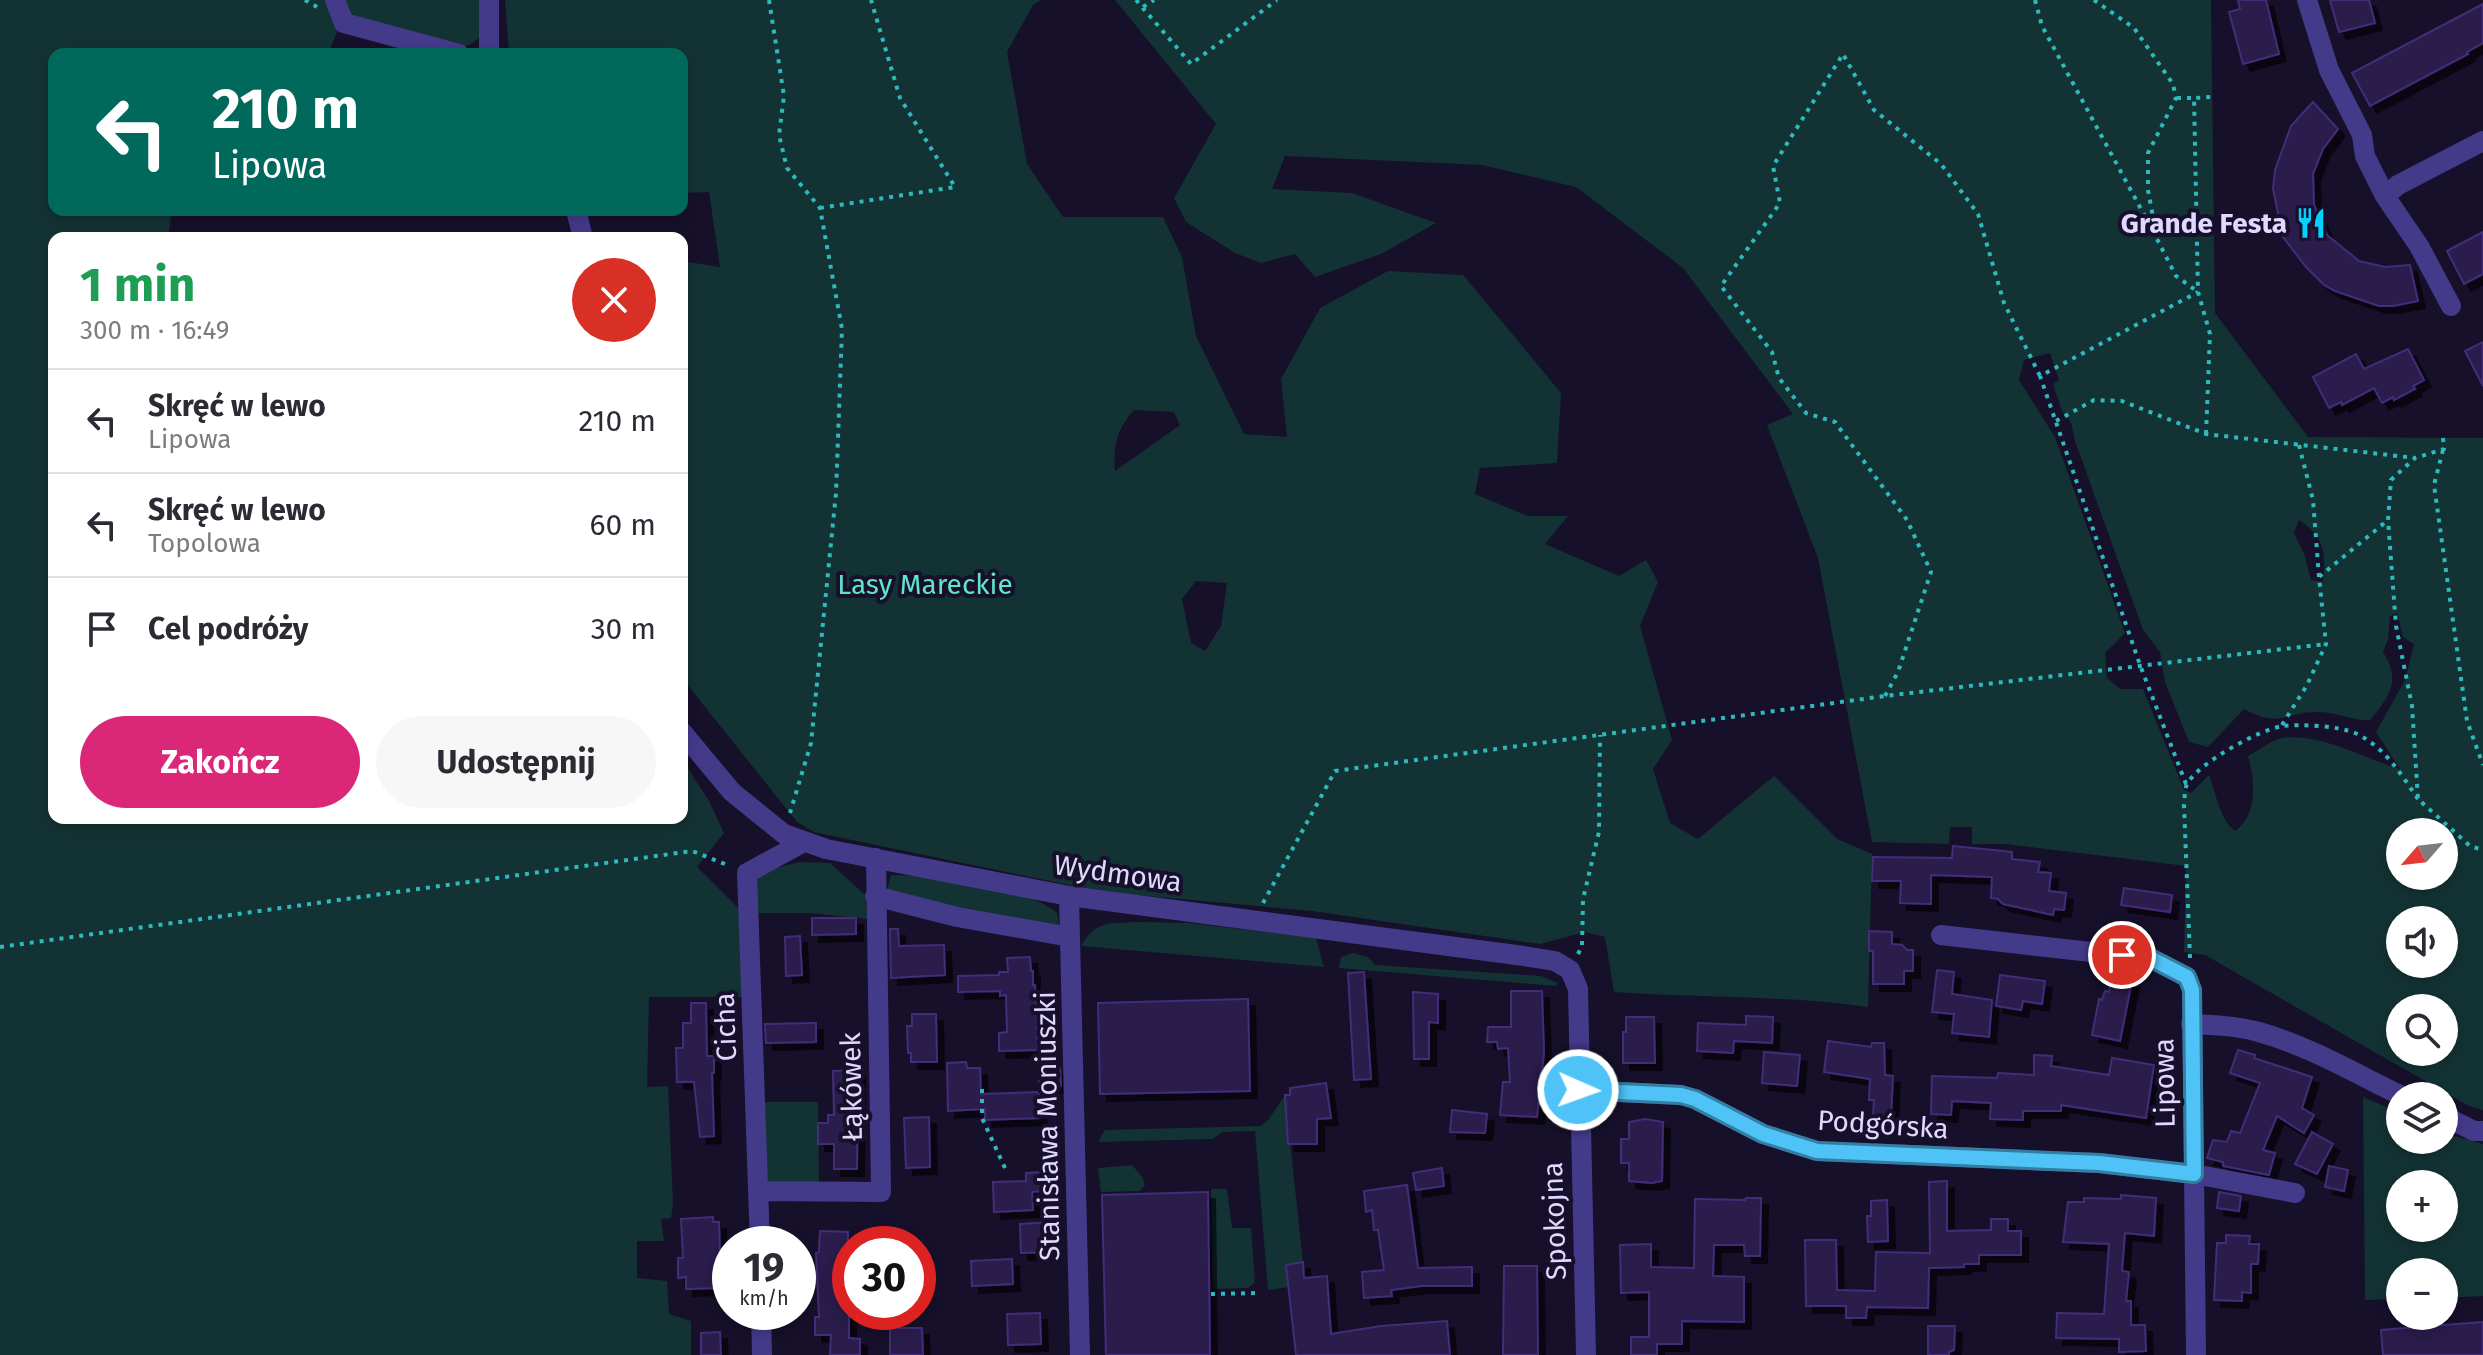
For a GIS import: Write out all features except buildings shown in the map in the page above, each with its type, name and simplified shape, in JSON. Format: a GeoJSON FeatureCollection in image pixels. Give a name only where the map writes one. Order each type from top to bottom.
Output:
{"type":"FeatureCollection","features":[{"type":"Feature","properties":{"kind":"street"},"geometry":{"type":"LineString","coordinates":[[335,0],[344,23],[437,48]]}},
{"type":"Feature","properties":{"kind":"street"},"geometry":{"type":"LineString","coordinates":[[489,0],[489,48]]}},
{"type":"Feature","properties":{"kind":"street"},"geometry":{"type":"LineString","coordinates":[[2307,0],[2329,70],[2362,135],[2365,156],[2385,196],[2419,246],[2451,306]]}},
{"type":"Feature","properties":{"kind":"street"},"geometry":{"type":"LineString","coordinates":[[2385,196],[2398,185],[2483,141]]}},
{"type":"Feature","properties":{"kind":"street","name":"Wydmowa"},"geometry":{"type":"LineString","coordinates":[[688,739],[732,792],[784,834],[804,842],[1069,896],[1555,961],[1574,980]]}},
{"type":"Feature","properties":{"kind":"street"},"geometry":{"type":"LineString","coordinates":[[747,873],[804,842]]}},
{"type":"Feature","properties":{"kind":"street","name":"Łąkówek"},"geometry":{"type":"LineString","coordinates":[[759,1191],[881,1192],[876,858]]}},
{"type":"Feature","properties":{"kind":"street","name":"Cicha"},"geometry":{"type":"LineString","coordinates":[[747,873],[760,1226]]}},
{"type":"Feature","properties":{"kind":"street"},"geometry":{"type":"LineString","coordinates":[[875,896],[957,917],[1070,937]]}},
{"type":"Feature","properties":{"kind":"street","name":"Stanisława Moniuszki"},"geometry":{"type":"LineString","coordinates":[[1069,896],[1080,1355]]}},
{"type":"Feature","properties":{"kind":"street"},"geometry":{"type":"LineString","coordinates":[[1941,935],[2152,959],[2187,977],[2192,990]]}},
{"type":"Feature","properties":{"kind":"street","name":"Spokojna"},"geometry":{"type":"LineString","coordinates":[[1574,980],[1586,1355]]}},
{"type":"Feature","properties":{"kind":"street","name":"Lipowa"},"geometry":{"type":"LineString","coordinates":[[2192,990],[2196,1355]]}},
{"type":"Feature","properties":{"kind":"street"},"geometry":{"type":"LineString","coordinates":[[2191,1024],[2259,1032],[2309,1051],[2386,1088]]}},
{"type":"Feature","properties":{"kind":"street","name":"Podgórska"},"geometry":{"type":"LineString","coordinates":[[1578,1090],[1681,1095],[1695,1099],[1763,1134],[1817,1151],[2099,1163],[2194,1174]]}},
{"type":"Feature","properties":{"kind":"street"},"geometry":{"type":"LineString","coordinates":[[2458,1123],[2474,1131],[2483,1131]]}},
{"type":"Feature","properties":{"kind":"street"},"geometry":{"type":"LineString","coordinates":[[2194,1174],[2295,1193]]}},
{"type":"Feature","properties":{"kind":"street"},"geometry":{"type":"LineString","coordinates":[[761,1330],[762,1355]]}},
{"type":"Feature","properties":{"kind":"path"},"geometry":{"type":"LineString","coordinates":[[769,0],[784,96],[779,135],[787,168],[820,208],[842,329],[836,493],[811,743],[784,834]]}},
{"type":"Feature","properties":{"kind":"path"},"geometry":{"type":"LineString","coordinates":[[820,208],[955,187],[900,98],[871,0]]}},
{"type":"Feature","properties":{"kind":"path"},"geometry":{"type":"LineString","coordinates":[[1136,0],[1191,64],[1277,0]]}},
{"type":"Feature","properties":{"kind":"path"},"geometry":{"type":"LineString","coordinates":[[1143,7],[1154,0]]}},
{"type":"Feature","properties":{"kind":"path"},"geometry":{"type":"LineString","coordinates":[[2035,0],[2042,26],[2176,276],[2198,292]]}},
{"type":"Feature","properties":{"kind":"path"},"geometry":{"type":"LineString","coordinates":[[2094,0],[2134,28],[2173,84],[2176,98],[2148,153],[2148,190],[2157,239]]}},
{"type":"Feature","properties":{"kind":"path"},"geometry":{"type":"LineString","coordinates":[[1885,696],[1898,672],[1931,572],[1907,520],[1835,422],[1806,413],[1779,378],[1772,352],[1721,286],[1780,203],[1773,166],[1843,54],[1874,110],[1941,164],[1978,214],[2004,303],[2040,376],[2140,665],[2186,784],[2184,805],[2192,990]]}},
{"type":"Feature","properties":{"kind":"path"},"geometry":{"type":"LineString","coordinates":[[2176,98],[2212,97]]}},
{"type":"Feature","properties":{"kind":"path"},"geometry":{"type":"LineString","coordinates":[[2194,98],[2198,292],[2210,334],[2206,434]]}},
{"type":"Feature","properties":{"kind":"path"},"geometry":{"type":"LineString","coordinates":[[2040,376],[2198,292]]}},
{"type":"Feature","properties":{"kind":"path"},"geometry":{"type":"LineString","coordinates":[[2056,421],[2094,400],[2122,401],[2206,434],[2415,458],[2444,449]]}},
{"type":"Feature","properties":{"kind":"path"},"geometry":{"type":"LineString","coordinates":[[2443,438],[2444,449],[2434,485],[2467,721],[2483,765]]}},
{"type":"Feature","properties":{"kind":"path"},"geometry":{"type":"LineString","coordinates":[[2281,726],[2307,685],[2326,644],[2313,500],[2299,445]]}},
{"type":"Feature","properties":{"kind":"path"},"geometry":{"type":"LineString","coordinates":[[2415,458],[2391,480],[2388,520],[2396,626],[2412,706],[2418,799]]}},
{"type":"Feature","properties":{"kind":"path"},"geometry":{"type":"LineString","coordinates":[[2319,577],[2388,520]]}},
{"type":"Feature","properties":{"kind":"path"},"geometry":{"type":"LineString","coordinates":[[1255,920],[1335,771],[1885,696],[2326,644]]}},
{"type":"Feature","properties":{"kind":"path"},"geometry":{"type":"LineString","coordinates":[[2186,784],[2202,766],[2256,735],[2281,726],[2315,726],[2354,732],[2387,753],[2418,799],[2470,846],[2483,850]]}},
{"type":"Feature","properties":{"kind":"path"},"geometry":{"type":"LineString","coordinates":[[1574,980],[1582,946],[1583,899],[1599,832],[1600,735]]}},
{"type":"Feature","properties":{"kind":"path"},"geometry":{"type":"LineString","coordinates":[[0,947],[692,851],[747,873]]}},
{"type":"Feature","properties":{"kind":"path"},"geometry":{"type":"LineString","coordinates":[[1039,1018],[1054,1053]]}},
{"type":"Feature","properties":{"kind":"path"},"geometry":{"type":"LineString","coordinates":[[982,1089],[982,1118],[1005,1168]]}},
{"type":"Feature","properties":{"kind":"path"},"geometry":{"type":"LineString","coordinates":[[1211,1294],[1261,1293]]}},
{"type":"Feature","properties":{"kind":"green space"},"geometry":{"type":"Polygon","coordinates":[[[0,0],[485,0],[481,34],[472,44],[464,46],[453,47],[344,16],[331,48],[48,48],[48,216],[171,216],[169,232],[48,232],[48,824],[688,824],[688,768],[709,801],[724,833],[697,867],[740,910],[745,997],[649,997],[647,1087],[668,1086],[673,1204],[671,1218],[661,1219],[664,1241],[637,1241],[637,1278],[667,1281],[669,1314],[691,1321],[691,1355],[0,1355],[0,0]]]}},
{"type":"Feature","properties":{"kind":"green space","name":"Lasy Mareckie"},"geometry":{"type":"Polygon","coordinates":[[[505,0],[1041,0],[1033,5],[1007,52],[1027,164],[1063,217],[1163,217],[1182,257],[1196,336],[1244,434],[1287,437],[1281,379],[1320,308],[1388,271],[1463,275],[1561,393],[1557,463],[1480,468],[1475,494],[1528,516],[1568,516],[1545,544],[1619,576],[1646,560],[1658,582],[1640,626],[1672,740],[1653,769],[1670,823],[1698,839],[1774,776],[1837,839],[1872,854],[1868,1007],[1614,992],[1605,937],[1585,932],[1540,944],[1312,911],[1136,895],[1079,887],[814,832],[797,822],[688,686],[688,262],[720,267],[709,192],[688,193],[688,48],[509,48],[505,0]],[[1134,410],[1117,438],[1115,471],[1180,425],[1174,412],[1134,410]],[[1196,581],[1182,599],[1191,643],[1205,651],[1221,626],[1227,583],[1196,581]]]}},
{"type":"Feature","properties":{"kind":"green space"},"geometry":{"type":"Polygon","coordinates":[[[1115,0],[2211,0],[2215,313],[2308,437],[2483,438],[2483,1110],[2458,1100],[2458,1082],[2427,1082],[2399,1066],[2458,1066],[2458,994],[2386,994],[2386,1059],[2205,955],[2184,952],[2186,866],[2006,844],[1972,844],[1972,827],[1950,827],[1949,844],[1872,842],[1818,558],[1767,425],[1793,414],[1683,268],[1576,187],[1482,165],[1285,156],[1272,189],[1352,193],[1436,223],[1381,254],[1315,277],[1295,254],[1261,263],[1235,253],[1186,222],[1174,198],[1216,124],[1115,0]],[[2050,353],[2024,360],[2019,380],[2055,437],[2125,633],[2105,653],[2107,678],[2120,689],[2143,689],[2184,790],[2191,793],[2209,775],[2222,813],[2235,831],[2248,816],[2253,797],[2248,756],[2278,739],[2311,739],[2400,769],[2376,732],[2405,680],[2414,644],[2403,637],[2397,613],[2390,616],[2388,639],[2383,652],[2392,672],[2391,688],[2370,720],[2318,712],[2274,719],[2244,709],[2208,747],[2189,742],[2165,682],[2160,652],[2143,630],[2071,423],[2062,411],[2053,384],[2059,380],[2050,353]],[[2299,520],[2294,533],[2311,580],[2323,582],[2322,546],[2314,533],[2299,520]]]}},
{"type":"Feature","properties":{"kind":"green space"},"geometry":{"type":"Polygon","coordinates":[[[800,862],[830,863],[865,895],[868,919],[810,913],[757,913],[755,883],[763,871],[800,862]]]}},
{"type":"Feature","properties":{"kind":"green space"},"geometry":{"type":"Polygon","coordinates":[[[891,875],[954,880],[1024,895],[1057,913],[1060,931],[886,893],[891,875]]]}},
{"type":"Feature","properties":{"kind":"green space"},"geometry":{"type":"Polygon","coordinates":[[[1139,922],[1189,923],[1316,938],[1324,967],[1081,946],[1098,927],[1139,922]]]}},
{"type":"Feature","properties":{"kind":"green space"},"geometry":{"type":"Polygon","coordinates":[[[1353,953],[1368,957],[1375,965],[1541,976],[1558,983],[1556,986],[1339,968],[1341,957],[1353,953]]]}},
{"type":"Feature","properties":{"kind":"green space"},"geometry":{"type":"Polygon","coordinates":[[[1285,1095],[1303,1262],[1286,1265],[1288,1287],[1268,1290],[1255,1131],[1222,1132],[1213,1139],[1098,1142],[1105,1130],[1261,1126],[1285,1095]]]}},
{"type":"Feature","properties":{"kind":"green space"},"geometry":{"type":"Polygon","coordinates":[[[2363,1097],[2386,1107],[2386,1154],[2458,1154],[2458,1137],[2483,1144],[2483,1296],[2458,1297],[2458,1258],[2386,1258],[2386,1299],[2365,1300],[2363,1097]]]}},
{"type":"Feature","properties":{"kind":"green space"},"geometry":{"type":"Polygon","coordinates":[[[762,1102],[818,1102],[819,1185],[765,1187],[762,1102]]]}},
{"type":"Feature","properties":{"kind":"green space"},"geometry":{"type":"Polygon","coordinates":[[[1132,1165],[1145,1185],[1139,1191],[1101,1192],[1098,1168],[1132,1165]]]}},
{"type":"Feature","properties":{"kind":"green space"},"geometry":{"type":"Polygon","coordinates":[[[1211,1189],[1227,1189],[1232,1228],[1251,1228],[1255,1282],[1248,1288],[1213,1289],[1211,1189]]]}},
{"type":"Feature","properties":{"kind":"place","name":"Grande Festa"},"geometry":{"type":"Point","coordinates":[2311,223]}},
{"type":"Feature","properties":{"kind":"route"},"geometry":{"type":"LineString","coordinates":[[1578,1090],[1681,1095],[1695,1099],[1763,1134],[1817,1151],[2099,1163],[2194,1174],[2192,990],[2187,977],[2152,959],[2122,955]]}}]}
